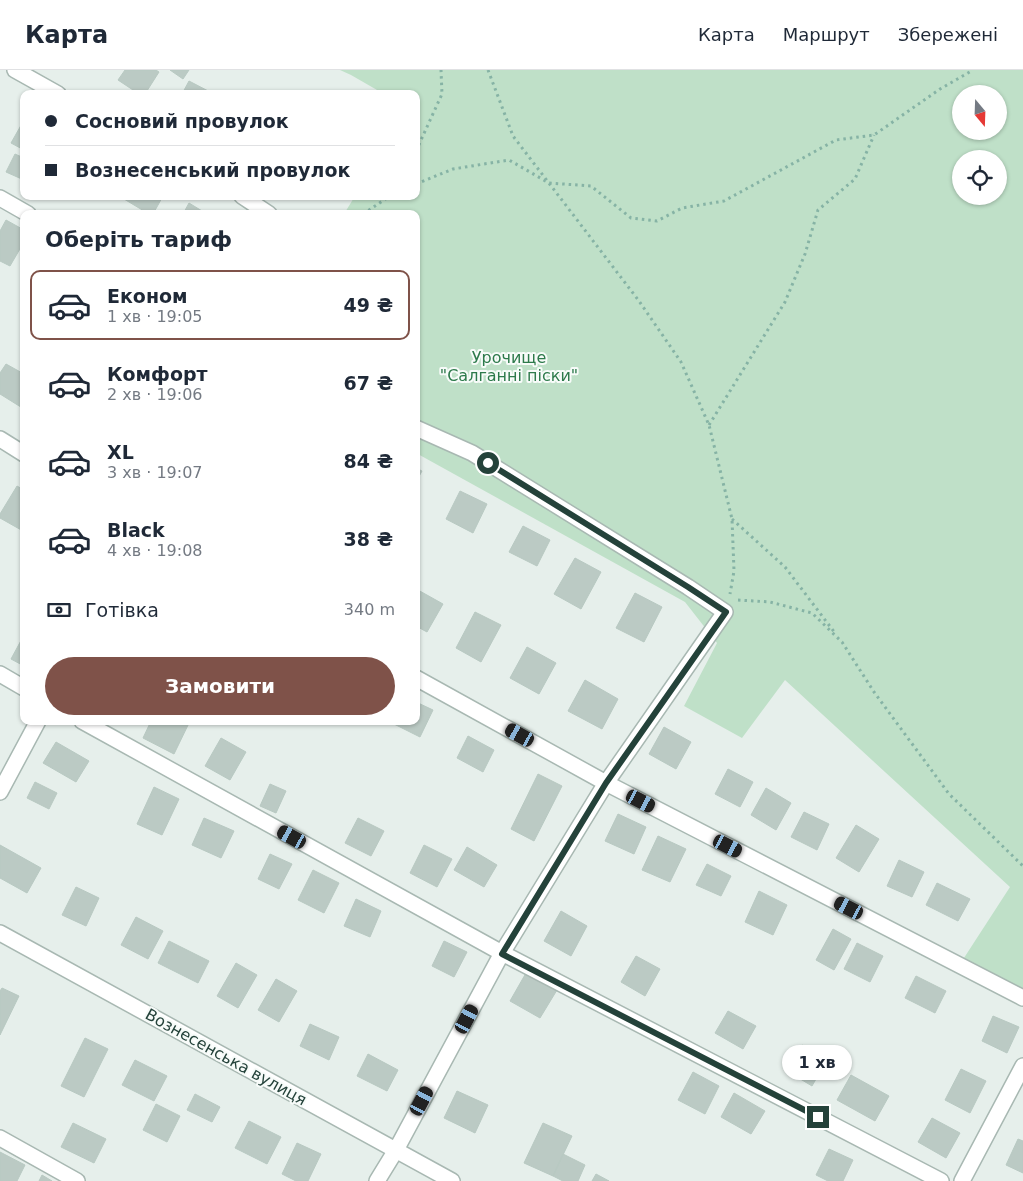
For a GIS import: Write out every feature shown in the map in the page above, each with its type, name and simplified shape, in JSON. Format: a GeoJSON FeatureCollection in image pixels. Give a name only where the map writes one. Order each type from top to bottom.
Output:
{"type":"FeatureCollection","features":[{"type":"Feature","properties":{"kind":"street"},"geometry":{"type":"LineString","coordinates":[[15,70],[51,90]]}},
{"type":"Feature","properties":{"kind":"street"},"geometry":{"type":"LineString","coordinates":[[0,198],[21,210]]}},
{"type":"Feature","properties":{"kind":"street"},"geometry":{"type":"LineString","coordinates":[[248,200],[263,210]]}},
{"type":"Feature","properties":{"kind":"street"},"geometry":{"type":"LineString","coordinates":[[377,1181],[396,1150],[502,954],[606,783],[727,606],[688,587],[472,453],[420,430]]}},
{"type":"Feature","properties":{"kind":"street"},"geometry":{"type":"LineString","coordinates":[[0,439],[20,452]]}},
{"type":"Feature","properties":{"kind":"street"},"geometry":{"type":"LineString","coordinates":[[0,674],[20,686]]}},
{"type":"Feature","properties":{"kind":"street"},"geometry":{"type":"LineString","coordinates":[[420,680],[606,783],[1023,998]]}},
{"type":"Feature","properties":{"kind":"street"},"geometry":{"type":"LineString","coordinates":[[0,792],[36,725]]}},
{"type":"Feature","properties":{"kind":"street"},"geometry":{"type":"LineString","coordinates":[[89,725],[502,954],[941,1181]]}},
{"type":"Feature","properties":{"kind":"street","name":"Вознесенська вулиця"},"geometry":{"type":"LineString","coordinates":[[0,933],[452,1181]]}},
{"type":"Feature","properties":{"kind":"street"},"geometry":{"type":"LineString","coordinates":[[962,1181],[1023,1066]]}},
{"type":"Feature","properties":{"kind":"street"},"geometry":{"type":"LineString","coordinates":[[0,1138],[77,1181]]}},
{"type":"Feature","properties":{"kind":"path"},"geometry":{"type":"LineString","coordinates":[[420,142],[442,94],[441,70]]}},
{"type":"Feature","properties":{"kind":"path"},"geometry":{"type":"LineString","coordinates":[[488,70],[513,136],[639,301],[681,362],[709,425],[732,519],[734,571],[727,606],[770,602],[812,613],[842,642]]}},
{"type":"Feature","properties":{"kind":"path"},"geometry":{"type":"LineString","coordinates":[[420,182],[453,169],[509,160],[549,184],[591,186],[631,218],[658,221],[682,208],[724,201],[836,140],[874,136],[940,89],[973,70]]}},
{"type":"Feature","properties":{"kind":"path"},"geometry":{"type":"LineString","coordinates":[[709,425],[785,302],[805,254],[818,210],[855,179],[874,136]]}},
{"type":"Feature","properties":{"kind":"path"},"geometry":{"type":"LineString","coordinates":[[370,210],[384,200]]}},
{"type":"Feature","properties":{"kind":"path"},"geometry":{"type":"LineString","coordinates":[[732,519],[785,567],[842,642],[874,692],[949,794],[1023,866]]}},
{"type":"Feature","properties":{"kind":"green space","name":"Урочище \"Салганні піски\""},"geometry":{"type":"Polygon","coordinates":[[[340,70],[1023,70],[1023,994],[962,961],[1010,887],[785,680],[742,738],[684,706],[717,643],[685,602],[420,455],[420,210],[346,210],[353,200],[420,200],[420,90],[377,90],[340,70]]]}},
{"type":"Feature","properties":{"kind":"building"},"geometry":{"type":"Polygon","coordinates":[[[125,70],[156,70],[159,72],[148,90],[133,90],[118,80],[125,70]]]}},
{"type":"Feature","properties":{"kind":"building"},"geometry":{"type":"Polygon","coordinates":[[[170,70],[189,70],[183,79],[170,70]]]}},
{"type":"Feature","properties":{"kind":"building"},"geometry":{"type":"Polygon","coordinates":[[[189,81],[206,90],[184,90],[189,81]]]}},
{"type":"Feature","properties":{"kind":"building"},"geometry":{"type":"Polygon","coordinates":[[[20,127],[20,148],[11,143],[20,127]]]}},
{"type":"Feature","properties":{"kind":"building"},"geometry":{"type":"Polygon","coordinates":[[[15,154],[20,156],[20,178],[6,172],[15,154]]]}},
{"type":"Feature","properties":{"kind":"building"},"geometry":{"type":"Polygon","coordinates":[[[126,200],[161,200],[155,210],[142,210],[126,200]]]}},
{"type":"Feature","properties":{"kind":"building"},"geometry":{"type":"Polygon","coordinates":[[[189,203],[200,210],[185,210],[189,203]]]}},
{"type":"Feature","properties":{"kind":"building"},"geometry":{"type":"Polygon","coordinates":[[[6,220],[20,228],[20,249],[10,266],[0,261],[0,231],[6,220]]]}},
{"type":"Feature","properties":{"kind":"building"},"geometry":{"type":"Polygon","coordinates":[[[6,364],[20,372],[20,406],[0,394],[0,373],[6,364]]]}},
{"type":"Feature","properties":{"kind":"building"},"geometry":{"type":"Polygon","coordinates":[[[17,486],[20,488],[20,529],[0,518],[0,514],[17,486]]]}},
{"type":"Feature","properties":{"kind":"building"},"geometry":{"type":"Polygon","coordinates":[[[460,491],[487,504],[473,533],[446,519],[460,491]]]}},
{"type":"Feature","properties":{"kind":"building"},"geometry":{"type":"Polygon","coordinates":[[[523,526],[550,540],[537,566],[509,552],[523,526]]]}},
{"type":"Feature","properties":{"kind":"building"},"geometry":{"type":"Polygon","coordinates":[[[575,558],[601,572],[581,609],[554,594],[575,558]]]}},
{"type":"Feature","properties":{"kind":"building"},"geometry":{"type":"Polygon","coordinates":[[[420,591],[443,604],[427,632],[420,628],[420,591]]]}},
{"type":"Feature","properties":{"kind":"building"},"geometry":{"type":"Polygon","coordinates":[[[635,593],[662,607],[644,642],[616,628],[635,593]]]}},
{"type":"Feature","properties":{"kind":"building"},"geometry":{"type":"Polygon","coordinates":[[[475,612],[501,625],[481,662],[456,648],[475,612]]]}},
{"type":"Feature","properties":{"kind":"building"},"geometry":{"type":"Polygon","coordinates":[[[20,642],[20,664],[11,659],[20,642]]]}},
{"type":"Feature","properties":{"kind":"building"},"geometry":{"type":"Polygon","coordinates":[[[527,647],[556,663],[539,694],[510,678],[527,647]]]}},
{"type":"Feature","properties":{"kind":"building"},"geometry":{"type":"Polygon","coordinates":[[[585,680],[618,699],[602,729],[568,711],[585,680]]]}},
{"type":"Feature","properties":{"kind":"building"},"geometry":{"type":"Polygon","coordinates":[[[420,704],[433,710],[420,737],[396,725],[420,725],[420,704]]]}},
{"type":"Feature","properties":{"kind":"building"},"geometry":{"type":"Polygon","coordinates":[[[149,725],[188,725],[174,754],[143,738],[149,725]]]}},
{"type":"Feature","properties":{"kind":"building"},"geometry":{"type":"Polygon","coordinates":[[[664,727],[691,742],[676,769],[649,754],[664,727]]]}},
{"type":"Feature","properties":{"kind":"building"},"geometry":{"type":"Polygon","coordinates":[[[468,736],[494,750],[483,772],[457,758],[468,736]]]}},
{"type":"Feature","properties":{"kind":"building"},"geometry":{"type":"Polygon","coordinates":[[[221,738],[246,752],[230,780],[205,766],[221,738]]]}},
{"type":"Feature","properties":{"kind":"building"},"geometry":{"type":"Polygon","coordinates":[[[56,742],[89,761],[76,782],[43,763],[56,742]]]}},
{"type":"Feature","properties":{"kind":"building"},"geometry":{"type":"Polygon","coordinates":[[[728,769],[753,782],[740,807],[715,794],[728,769]]]}},
{"type":"Feature","properties":{"kind":"building"},"geometry":{"type":"Polygon","coordinates":[[[538,774],[562,786],[534,841],[511,829],[538,774]]]}},
{"type":"Feature","properties":{"kind":"building"},"geometry":{"type":"Polygon","coordinates":[[[35,782],[57,793],[49,809],[27,798],[35,782]]]}},
{"type":"Feature","properties":{"kind":"building"},"geometry":{"type":"Polygon","coordinates":[[[270,784],[286,791],[276,813],[260,806],[270,784]]]}},
{"type":"Feature","properties":{"kind":"building"},"geometry":{"type":"Polygon","coordinates":[[[154,787],[179,799],[162,835],[137,824],[154,787]]]}},
{"type":"Feature","properties":{"kind":"building"},"geometry":{"type":"Polygon","coordinates":[[[766,788],[791,803],[776,830],[751,815],[766,788]]]}},
{"type":"Feature","properties":{"kind":"building"},"geometry":{"type":"Polygon","coordinates":[[[804,812],[829,824],[817,850],[791,837],[804,812]]]}},
{"type":"Feature","properties":{"kind":"building"},"geometry":{"type":"Polygon","coordinates":[[[618,814],[646,827],[634,854],[605,841],[618,814]]]}},
{"type":"Feature","properties":{"kind":"building"},"geometry":{"type":"Polygon","coordinates":[[[204,818],[234,831],[221,858],[192,845],[204,818]]]}},
{"type":"Feature","properties":{"kind":"building"},"geometry":{"type":"Polygon","coordinates":[[[358,818],[384,831],[371,856],[345,843],[358,818]]]}},
{"type":"Feature","properties":{"kind":"building"},"geometry":{"type":"Polygon","coordinates":[[[856,825],[879,839],[859,872],[836,858],[856,825]]]}},
{"type":"Feature","properties":{"kind":"building"},"geometry":{"type":"Polygon","coordinates":[[[658,836],[686,849],[670,882],[642,870],[658,836]]]}},
{"type":"Feature","properties":{"kind":"building"},"geometry":{"type":"Polygon","coordinates":[[[0,845],[41,868],[27,893],[0,878],[0,845]]]}},
{"type":"Feature","properties":{"kind":"building"},"geometry":{"type":"Polygon","coordinates":[[[424,845],[452,859],[437,887],[410,873],[424,845]]]}},
{"type":"Feature","properties":{"kind":"building"},"geometry":{"type":"Polygon","coordinates":[[[467,847],[497,865],[484,887],[454,870],[467,847]]]}},
{"type":"Feature","properties":{"kind":"building"},"geometry":{"type":"Polygon","coordinates":[[[270,854],[292,864],[279,889],[258,879],[270,854]]]}},
{"type":"Feature","properties":{"kind":"building"},"geometry":{"type":"Polygon","coordinates":[[[899,860],[924,872],[912,897],[887,886],[899,860]]]}},
{"type":"Feature","properties":{"kind":"building"},"geometry":{"type":"Polygon","coordinates":[[[707,864],[731,876],[721,896],[696,885],[707,864]]]}},
{"type":"Feature","properties":{"kind":"building"},"geometry":{"type":"Polygon","coordinates":[[[313,870],[339,883],[324,913],[298,900],[313,870]]]}},
{"type":"Feature","properties":{"kind":"building"},"geometry":{"type":"Polygon","coordinates":[[[937,883],[970,899],[958,921],[926,905],[937,883]]]}},
{"type":"Feature","properties":{"kind":"building"},"geometry":{"type":"Polygon","coordinates":[[[76,887],[99,898],[86,926],[62,915],[76,887]]]}},
{"type":"Feature","properties":{"kind":"building"},"geometry":{"type":"Polygon","coordinates":[[[759,891],[787,905],[773,935],[745,922],[759,891]]]}},
{"type":"Feature","properties":{"kind":"building"},"geometry":{"type":"Polygon","coordinates":[[[356,899],[381,911],[370,937],[344,926],[356,899]]]}},
{"type":"Feature","properties":{"kind":"building"},"geometry":{"type":"Polygon","coordinates":[[[561,911],[587,926],[571,956],[544,941],[561,911]]]}},
{"type":"Feature","properties":{"kind":"building"},"geometry":{"type":"Polygon","coordinates":[[[136,917],[163,931],[148,959],[121,945],[136,917]]]}},
{"type":"Feature","properties":{"kind":"building"},"geometry":{"type":"Polygon","coordinates":[[[833,929],[851,939],[834,970],[816,960],[833,929]]]}},
{"type":"Feature","properties":{"kind":"building"},"geometry":{"type":"Polygon","coordinates":[[[169,941],[209,961],[198,983],[158,963],[169,941]]]}},
{"type":"Feature","properties":{"kind":"building"},"geometry":{"type":"Polygon","coordinates":[[[444,941],[467,952],[454,977],[432,966],[444,941]]]}},
{"type":"Feature","properties":{"kind":"building"},"geometry":{"type":"Polygon","coordinates":[[[857,943],[883,956],[870,982],[844,969],[857,943]]]}},
{"type":"Feature","properties":{"kind":"building"},"geometry":{"type":"Polygon","coordinates":[[[636,956],[660,969],[645,996],[621,982],[636,956]]]}},
{"type":"Feature","properties":{"kind":"building"},"geometry":{"type":"Polygon","coordinates":[[[236,963],[257,975],[238,1008],[217,996],[236,963]]]}},
{"type":"Feature","properties":{"kind":"building"},"geometry":{"type":"Polygon","coordinates":[[[526,973],[557,990],[540,1018],[510,1001],[526,973]]]}},
{"type":"Feature","properties":{"kind":"building"},"geometry":{"type":"Polygon","coordinates":[[[916,976],[946,991],[935,1013],[905,998],[916,976]]]}},
{"type":"Feature","properties":{"kind":"building"},"geometry":{"type":"Polygon","coordinates":[[[276,979],[297,991],[279,1022],[258,1010],[276,979]]]}},
{"type":"Feature","properties":{"kind":"building"},"geometry":{"type":"Polygon","coordinates":[[[2,988],[19,996],[0,1035],[0,991],[2,988]]]}},
{"type":"Feature","properties":{"kind":"building"},"geometry":{"type":"Polygon","coordinates":[[[728,1011],[756,1026],[743,1049],[715,1033],[728,1011]]]}},
{"type":"Feature","properties":{"kind":"building"},"geometry":{"type":"Polygon","coordinates":[[[993,1016],[1019,1027],[1007,1053],[982,1041],[993,1016]]]}},
{"type":"Feature","properties":{"kind":"building"},"geometry":{"type":"Polygon","coordinates":[[[310,1024],[339,1037],[329,1060],[300,1046],[310,1024]]]}},
{"type":"Feature","properties":{"kind":"building"},"geometry":{"type":"Polygon","coordinates":[[[85,1038],[108,1049],[84,1097],[61,1086],[85,1038]]]}},
{"type":"Feature","properties":{"kind":"building"},"geometry":{"type":"Polygon","coordinates":[[[802,1045],[827,1060],[812,1086],[787,1071],[802,1045]]]}},
{"type":"Feature","properties":{"kind":"building"},"geometry":{"type":"Polygon","coordinates":[[[368,1054],[398,1070],[387,1091],[357,1076],[368,1054]]]}},
{"type":"Feature","properties":{"kind":"building"},"geometry":{"type":"Polygon","coordinates":[[[135,1060],[167,1076],[154,1101],[122,1085],[135,1060]]]}},
{"type":"Feature","properties":{"kind":"building"},"geometry":{"type":"Polygon","coordinates":[[[961,1069],[986,1081],[970,1113],[945,1100],[961,1069]]]}},
{"type":"Feature","properties":{"kind":"building"},"geometry":{"type":"Polygon","coordinates":[[[693,1072],[719,1086],[705,1114],[678,1100],[693,1072]]]}},
{"type":"Feature","properties":{"kind":"building"},"geometry":{"type":"Polygon","coordinates":[[[851,1075],[889,1096],[875,1121],[837,1100],[851,1075]]]}},
{"type":"Feature","properties":{"kind":"building"},"geometry":{"type":"Polygon","coordinates":[[[457,1091],[488,1105],[475,1133],[444,1118],[457,1091]]]}},
{"type":"Feature","properties":{"kind":"building"},"geometry":{"type":"Polygon","coordinates":[[[734,1093],[765,1111],[751,1134],[721,1117],[734,1093]]]}},
{"type":"Feature","properties":{"kind":"building"},"geometry":{"type":"Polygon","coordinates":[[[195,1094],[220,1107],[212,1122],[187,1110],[195,1094]]]}},
{"type":"Feature","properties":{"kind":"building"},"geometry":{"type":"Polygon","coordinates":[[[156,1104],[180,1116],[167,1142],[143,1130],[156,1104]]]}},
{"type":"Feature","properties":{"kind":"building"},"geometry":{"type":"Polygon","coordinates":[[[932,1118],[960,1133],[946,1158],[918,1142],[932,1118]]]}},
{"type":"Feature","properties":{"kind":"building"},"geometry":{"type":"Polygon","coordinates":[[[249,1121],[281,1137],[267,1164],[235,1148],[249,1121]]]}},
{"type":"Feature","properties":{"kind":"building"},"geometry":{"type":"Polygon","coordinates":[[[73,1123],[106,1139],[94,1163],[61,1147],[73,1123]]]}},
{"type":"Feature","properties":{"kind":"building"},"geometry":{"type":"Polygon","coordinates":[[[543,1123],[572,1136],[553,1176],[524,1163],[543,1123]]]}},
{"type":"Feature","properties":{"kind":"building"},"geometry":{"type":"Polygon","coordinates":[[[1018,1139],[1023,1141],[1023,1173],[1006,1165],[1018,1139]]]}},
{"type":"Feature","properties":{"kind":"building"},"geometry":{"type":"Polygon","coordinates":[[[297,1143],[321,1154],[308,1181],[296,1181],[282,1174],[297,1143]]]}},
{"type":"Feature","properties":{"kind":"building"},"geometry":{"type":"Polygon","coordinates":[[[829,1149],[853,1160],[843,1181],[828,1181],[816,1175],[829,1149]]]}},
{"type":"Feature","properties":{"kind":"building"},"geometry":{"type":"Polygon","coordinates":[[[0,1152],[25,1165],[17,1181],[0,1181],[0,1152]]]}},
{"type":"Feature","properties":{"kind":"building"},"geometry":{"type":"Polygon","coordinates":[[[563,1154],[585,1165],[578,1181],[563,1181],[553,1176],[563,1154]]]}},
{"type":"Feature","properties":{"kind":"building"},"geometry":{"type":"Polygon","coordinates":[[[596,1174],[609,1181],[592,1181],[596,1174]]]}},
{"type":"Feature","properties":{"kind":"building"},"geometry":{"type":"Polygon","coordinates":[[[42,1175],[52,1181],[39,1181],[42,1175]]]}},
{"type":"Feature","properties":{"kind":"route"},"geometry":{"type":"LineString","coordinates":[[488,463],[726,612],[606,783],[502,954],[818,1117]]}}]}
